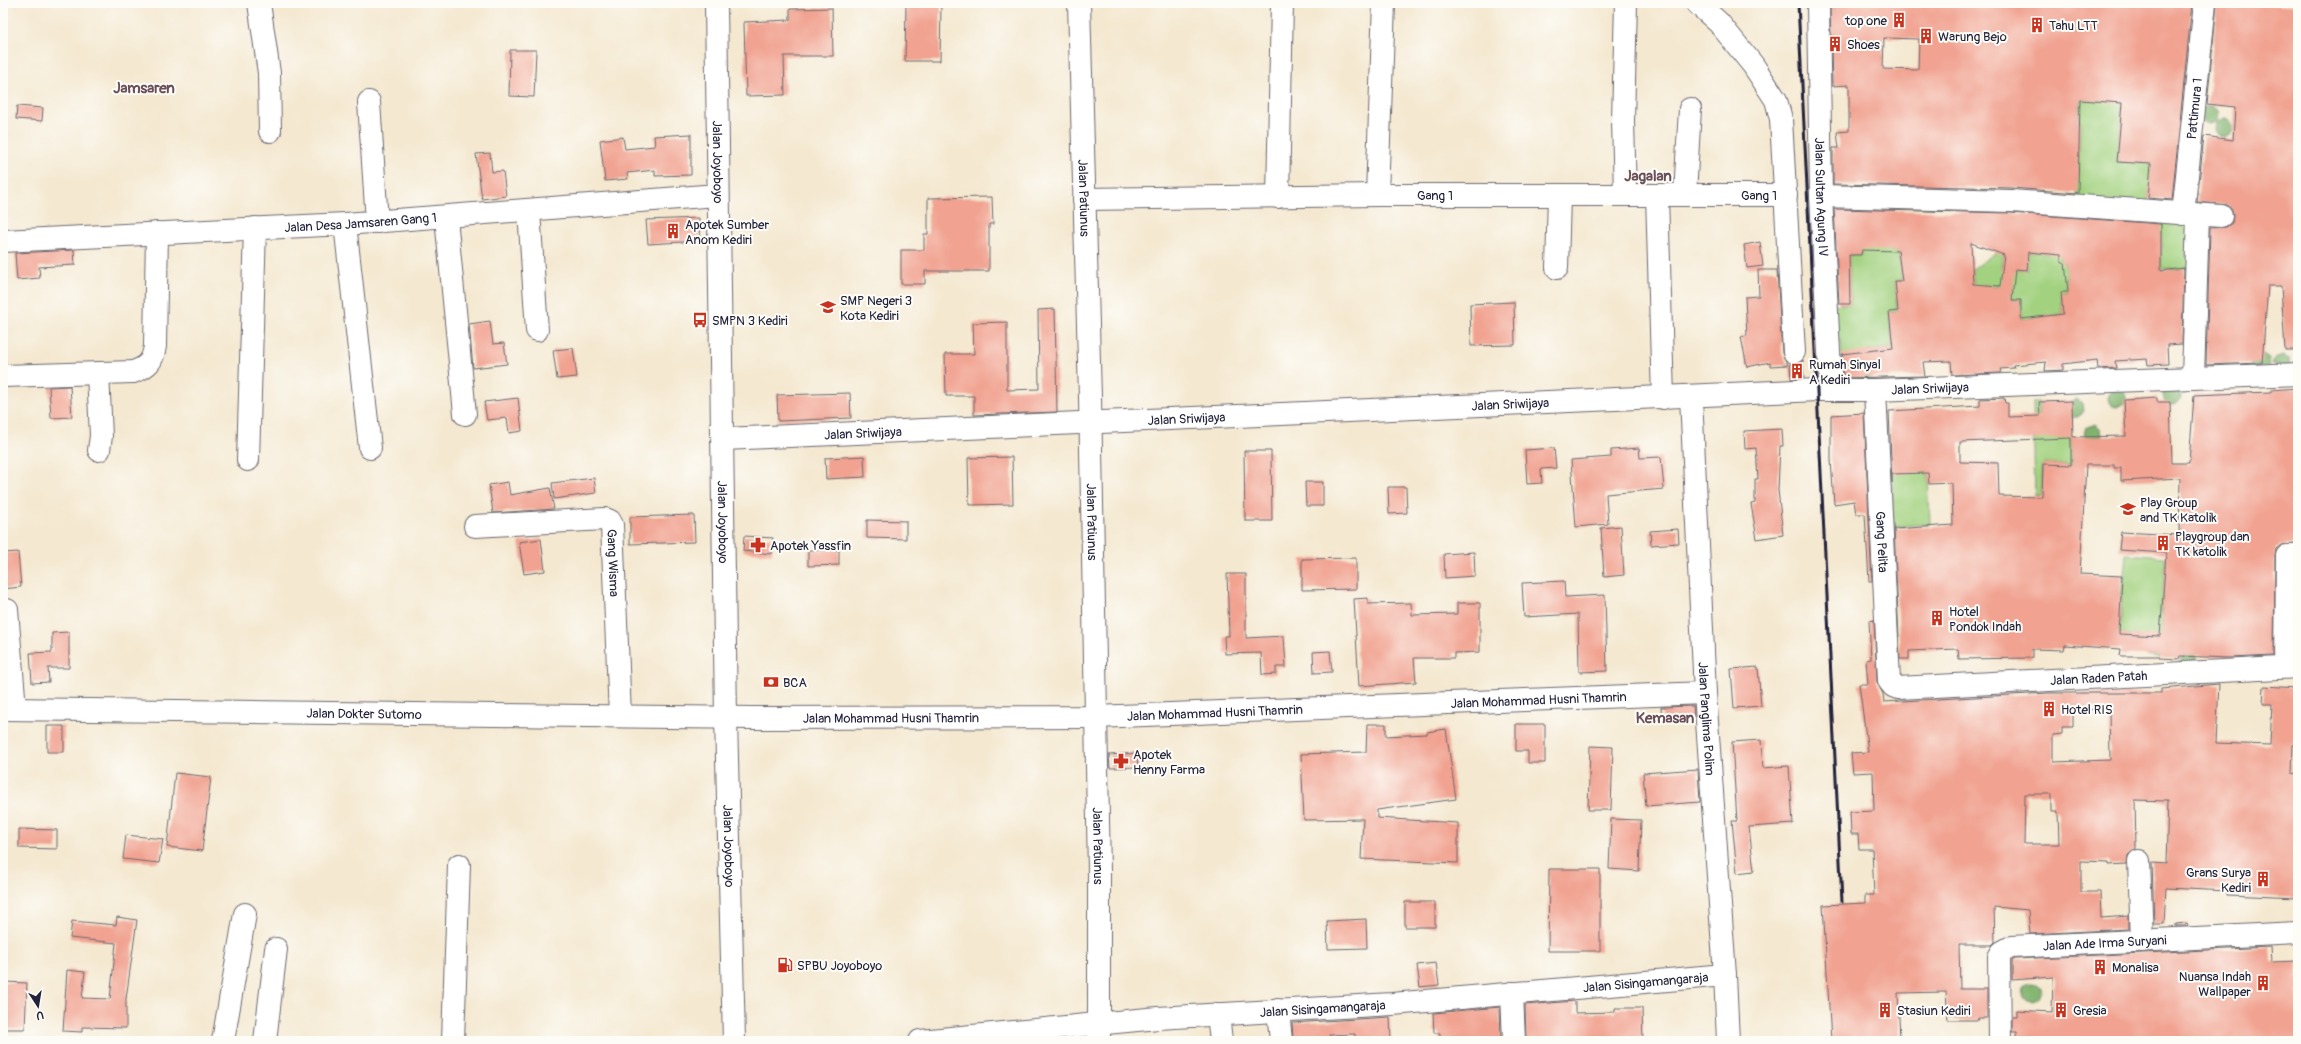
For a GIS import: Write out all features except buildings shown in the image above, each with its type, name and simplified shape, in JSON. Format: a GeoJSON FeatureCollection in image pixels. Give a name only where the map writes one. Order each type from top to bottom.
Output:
{"type":"FeatureCollection","features":[{"type":"Feature","properties":{"kind":"street"},"geometry":{"type":"LineString","coordinates":[[259,3],[269,73],[270,131]]}},
{"type":"Feature","properties":{"kind":"street","name":"Jalan Joyoboyo"},"geometry":{"type":"LineString","coordinates":[[716,3],[717,195],[723,439],[726,718],[734,1041]]}},
{"type":"Feature","properties":{"kind":"street","name":"Jalan Patiunus"},"geometry":{"type":"LineString","coordinates":[[1079,3],[1090,423],[1099,872],[1099,1032]]}},
{"type":"Feature","properties":{"kind":"street"},"geometry":{"type":"LineString","coordinates":[[1278,197],[1282,3]]}},
{"type":"Feature","properties":{"kind":"street"},"geometry":{"type":"LineString","coordinates":[[1377,195],[1384,3]]}},
{"type":"Feature","properties":{"kind":"street"},"geometry":{"type":"LineString","coordinates":[[1624,194],[1623,121],[1626,3]]}},
{"type":"Feature","properties":{"kind":"street"},"geometry":{"type":"LineString","coordinates":[[1698,3],[1719,23],[1753,65],[1776,100],[1781,119],[1794,352]]}},
{"type":"Feature","properties":{"kind":"street","name":"Jalan Sultan Agung IV"},"geometry":{"type":"LineString","coordinates":[[1818,3],[1821,196],[1831,390]]}},
{"type":"Feature","properties":{"kind":"street","name":"Pattimura 1"},"geometry":{"type":"LineString","coordinates":[[2194,378],[2191,214],[2205,3]]}},
{"type":"Feature","properties":{"kind":"street"},"geometry":{"type":"LineString","coordinates":[[369,102],[378,222]]}},
{"type":"Feature","properties":{"kind":"street"},"geometry":{"type":"LineString","coordinates":[[1685,194],[1690,109]]}},
{"type":"Feature","properties":{"kind":"street","name":"Jalan Desa Jamsaren Gang 1"},"geometry":{"type":"LineString","coordinates":[[3,241],[446,218],[717,195]]}},
{"type":"Feature","properties":{"kind":"street","name":"Gang 1"},"geometry":{"type":"LineString","coordinates":[[1084,199],[1377,195],[1786,195]]}},
{"type":"Feature","properties":{"kind":"street"},"geometry":{"type":"LineString","coordinates":[[1557,268],[1559,195]]}},
{"type":"Feature","properties":{"kind":"street"},"geometry":{"type":"LineString","coordinates":[[1657,195],[1663,398]]}},
{"type":"Feature","properties":{"kind":"street"},"geometry":{"type":"LineString","coordinates":[[1821,196],[2011,201],[2221,216]]}},
{"type":"Feature","properties":{"kind":"street"},"geometry":{"type":"LineString","coordinates":[[529,211],[537,330]]}},
{"type":"Feature","properties":{"kind":"street"},"geometry":{"type":"LineString","coordinates":[[446,218],[465,414]]}},
{"type":"Feature","properties":{"kind":"street"},"geometry":{"type":"LineString","coordinates":[[345,224],[370,448]]}},
{"type":"Feature","properties":{"kind":"street"},"geometry":{"type":"LineString","coordinates":[[248,460],[255,228]]}},
{"type":"Feature","properties":{"kind":"street"},"geometry":{"type":"LineString","coordinates":[[3,376],[133,372],[144,368],[153,356],[157,233]]}},
{"type":"Feature","properties":{"kind":"street"},"geometry":{"type":"LineString","coordinates":[[98,373],[101,436],[99,450]]}},
{"type":"Feature","properties":{"kind":"street","name":"Jalan Sriwijaya"},"geometry":{"type":"LineString","coordinates":[[723,439],[1090,423],[1427,406],[2298,374]]}},
{"type":"Feature","properties":{"kind":"street","name":"Gang Pelita"},"geometry":{"type":"LineString","coordinates":[[1875,390],[1889,681],[1893,686],[1898,688]]}},
{"type":"Feature","properties":{"kind":"street","name":"Jalan Panglima Polim"},"geometry":{"type":"LineString","coordinates":[[1690,397],[1705,693],[1726,974],[1728,1041]]}},
{"type":"Feature","properties":{"kind":"street","name":"Gang Wisma"},"geometry":{"type":"LineString","coordinates":[[475,526],[605,519],[610,521],[612,525],[620,716]]}},
{"type":"Feature","properties":{"kind":"street"},"geometry":{"type":"LineString","coordinates":[[2292,667],[2287,556],[2298,556]]}},
{"type":"Feature","properties":{"kind":"street"},"geometry":{"type":"LineString","coordinates":[[7,610],[9,709]]}},
{"type":"Feature","properties":{"kind":"street","name":"Jalan Raden Patah"},"geometry":{"type":"LineString","coordinates":[[1898,688],[2292,667]]}},
{"type":"Feature","properties":{"kind":"street","name":"Jalan Mohammad Husni Thamrin"},"geometry":{"type":"LineString","coordinates":[[726,718],[1095,717],[1705,693]]}},
{"type":"Feature","properties":{"kind":"street","name":"Jalan Dokter Sutomo"},"geometry":{"type":"LineString","coordinates":[[9,709],[726,718]]}},
{"type":"Feature","properties":{"kind":"street"},"geometry":{"type":"LineString","coordinates":[[2140,861],[2142,941]]}},
{"type":"Feature","properties":{"kind":"street"},"geometry":{"type":"LineString","coordinates":[[453,1041],[459,865]]}},
{"type":"Feature","properties":{"kind":"street"},"geometry":{"type":"LineString","coordinates":[[223,1041],[245,914]]}},
{"type":"Feature","properties":{"kind":"street","name":"Jalan Ade Irma Suryani"},"geometry":{"type":"LineString","coordinates":[[2000,1041],[1999,957],[2002,952],[2017,947],[2298,933]]}},
{"type":"Feature","properties":{"kind":"street"},"geometry":{"type":"LineString","coordinates":[[265,1041],[276,949]]}},
{"type":"Feature","properties":{"kind":"street","name":"Jalan Sisingamangaraja"},"geometry":{"type":"LineString","coordinates":[[920,1041],[1099,1032],[1218,1014],[1392,1004],[1726,974]]}},
{"type":"Feature","properties":{"kind":"street"},"geometry":{"type":"LineString","coordinates":[[1512,993],[1514,1041]]}},
{"type":"Feature","properties":{"kind":"street"},"geometry":{"type":"LineString","coordinates":[[1278,1010],[1281,1041]]}},
{"type":"Feature","properties":{"kind":"street"},"geometry":{"type":"LineString","coordinates":[[1218,1014],[1221,1041]]}},
{"type":"Feature","properties":{"kind":"green space"},"geometry":{"type":"Polygon","coordinates":[[[2081,100],[2122,102],[2117,162],[2151,164],[2148,205],[2077,202],[2081,100]]]}},
{"type":"Feature","properties":{"kind":"green space"},"geometry":{"type":"Polygon","coordinates":[[[2210,106],[2216,109],[2219,115],[2216,121],[2210,124],[2204,121],[2201,115],[2204,109],[2210,106]]]}},
{"type":"Feature","properties":{"kind":"green space"},"geometry":{"type":"Polygon","coordinates":[[[2224,119],[2230,122],[2233,128],[2230,134],[2224,137],[2218,134],[2215,128],[2218,122],[2224,119]]]}},
{"type":"Feature","properties":{"kind":"green space"},"geometry":{"type":"Polygon","coordinates":[[[2197,218],[2190,268],[2161,269],[2161,231],[2157,231],[2157,219],[2197,218]]]}},
{"type":"Feature","properties":{"kind":"green space"},"geometry":{"type":"Polygon","coordinates":[[[2053,223],[2061,224],[2061,262],[2065,263],[2068,292],[2061,292],[2063,314],[2021,319],[2021,300],[2012,300],[2013,287],[1983,285],[1982,297],[1975,298],[1972,269],[1997,252],[2004,252],[2002,268],[2027,270],[2028,252],[2050,254],[2053,223]]]}},
{"type":"Feature","properties":{"kind":"green space"},"geometry":{"type":"Polygon","coordinates":[[[1862,247],[1898,251],[1902,281],[1895,281],[1897,311],[1889,312],[1893,348],[1867,351],[1870,384],[1852,385],[1852,361],[1842,361],[1841,340],[1830,339],[1829,305],[1850,304],[1849,255],[1861,255],[1862,247]]]}},
{"type":"Feature","properties":{"kind":"green space"},"geometry":{"type":"Polygon","coordinates":[[[2263,355],[2269,359],[2270,367],[2252,367],[2252,361],[2258,356],[2263,355]]]}},
{"type":"Feature","properties":{"kind":"green space"},"geometry":{"type":"Polygon","coordinates":[[[2283,355],[2289,359],[2290,367],[2272,364],[2274,358],[2283,355]]]}},
{"type":"Feature","properties":{"kind":"green space"},"geometry":{"type":"Polygon","coordinates":[[[2172,387],[2178,390],[2181,396],[2178,402],[2172,405],[2166,402],[2163,396],[2166,390],[2172,387]]]}},
{"type":"Feature","properties":{"kind":"green space"},"geometry":{"type":"Polygon","coordinates":[[[2117,389],[2123,392],[2126,398],[2123,404],[2117,407],[2111,404],[2108,398],[2111,392],[2117,389]]]}},
{"type":"Feature","properties":{"kind":"green space"},"geometry":{"type":"Polygon","coordinates":[[[2077,399],[2083,403],[2084,411],[2079,417],[2072,417],[2068,402],[2077,399]]]}},
{"type":"Feature","properties":{"kind":"green space"},"geometry":{"type":"Polygon","coordinates":[[[2033,402],[2039,402],[2040,426],[2071,438],[2071,465],[2043,464],[2041,496],[2035,497],[2033,402]]]}},
{"type":"Feature","properties":{"kind":"green space"},"geometry":{"type":"Polygon","coordinates":[[[2095,424],[2101,429],[2102,436],[2086,438],[2084,433],[2086,427],[2095,424]]]}},
{"type":"Feature","properties":{"kind":"green space"},"geometry":{"type":"Polygon","coordinates":[[[1892,469],[1928,473],[1930,524],[1893,527],[1892,469]]]}},
{"type":"Feature","properties":{"kind":"green space"},"geometry":{"type":"Polygon","coordinates":[[[2126,554],[2165,557],[2159,658],[2147,656],[2147,636],[2119,634],[2126,554]]]}},
{"type":"Feature","properties":{"kind":"green space"},"geometry":{"type":"Polygon","coordinates":[[[2185,655],[2194,656],[2198,662],[2179,663],[2185,655]]]}},
{"type":"Feature","properties":{"kind":"green space"},"geometry":{"type":"Polygon","coordinates":[[[2032,984],[2036,985],[2040,989],[2040,997],[2036,1001],[2032,1002],[2028,1001],[2024,997],[2023,993],[2024,989],[2028,985],[2032,984]]]}},
{"type":"Feature","properties":{"kind":"railway"},"geometry":{"type":"LineString","coordinates":[[1798,3],[1842,902]]}},
{"type":"Feature","properties":{"kind":"place","name":"top one"},"geometry":{"type":"Point","coordinates":[1899,20]}},
{"type":"Feature","properties":{"kind":"place","name":"Tahu LTT"},"geometry":{"type":"Point","coordinates":[2037,25]}},
{"type":"Feature","properties":{"kind":"place","name":"Warung Bejo"},"geometry":{"type":"Point","coordinates":[1926,36]}},
{"type":"Feature","properties":{"kind":"place","name":"Shoes"},"geometry":{"type":"Point","coordinates":[1835,44]}},
{"type":"Feature","properties":{"kind":"place","name":"Apotek Sumber Anom Kediri"},"geometry":{"type":"Point","coordinates":[673,231]}},
{"type":"Feature","properties":{"kind":"place","name":"SMP Negeri 3 Kota Kediri"},"geometry":{"type":"Point","coordinates":[828,307]}},
{"type":"Feature","properties":{"kind":"place","name":"SMPN 3 Kediri"},"geometry":{"type":"Point","coordinates":[700,320]}},
{"type":"Feature","properties":{"kind":"place","name":"Rumah Sinyal A Kediri"},"geometry":{"type":"Point","coordinates":[1797,371]}},
{"type":"Feature","properties":{"kind":"place","name":"Play Group and TK Katolik"},"geometry":{"type":"Point","coordinates":[2128,509]}},
{"type":"Feature","properties":{"kind":"place","name":"Playgroup dan TK katolik"},"geometry":{"type":"Point","coordinates":[2163,543]}},
{"type":"Feature","properties":{"kind":"place","name":"Apotek Yassfin"},"geometry":{"type":"Point","coordinates":[758,545]}},
{"type":"Feature","properties":{"kind":"place","name":"Hotel Pondok Indah"},"geometry":{"type":"Point","coordinates":[1937,618]}},
{"type":"Feature","properties":{"kind":"place","name":"BCA"},"geometry":{"type":"Point","coordinates":[771,682]}},
{"type":"Feature","properties":{"kind":"place","name":"Hotel RIS"},"geometry":{"type":"Point","coordinates":[2049,709]}},
{"type":"Feature","properties":{"kind":"place","name":"Apotek Henny Farma"},"geometry":{"type":"Point","coordinates":[1121,761]}},
{"type":"Feature","properties":{"kind":"place","name":"Grans Surya Kediri"},"geometry":{"type":"Point","coordinates":[2263,879]}},
{"type":"Feature","properties":{"kind":"place","name":"SPBU Joyoboyo"},"geometry":{"type":"Point","coordinates":[785,965]}},
{"type":"Feature","properties":{"kind":"place","name":"Monalisa"},"geometry":{"type":"Point","coordinates":[2100,967]}},
{"type":"Feature","properties":{"kind":"place","name":"Nuansa Indah Wallpaper"},"geometry":{"type":"Point","coordinates":[2263,983]}},
{"type":"Feature","properties":{"kind":"place","name":"Stasiun Kediri"},"geometry":{"type":"Point","coordinates":[1885,1010]}},
{"type":"Feature","properties":{"kind":"place","name":"Gresia"},"geometry":{"type":"Point","coordinates":[2061,1010]}},
{"type":"Feature","properties":{"kind":"district","name":"Jamsaren"},"geometry":{"type":"Point","coordinates":[144,88]}},
{"type":"Feature","properties":{"kind":"district","name":"Jagalan"},"geometry":{"type":"Point","coordinates":[1648,176]}},
{"type":"Feature","properties":{"kind":"district","name":"Kemasan"},"geometry":{"type":"Point","coordinates":[1665,718]}}]}
